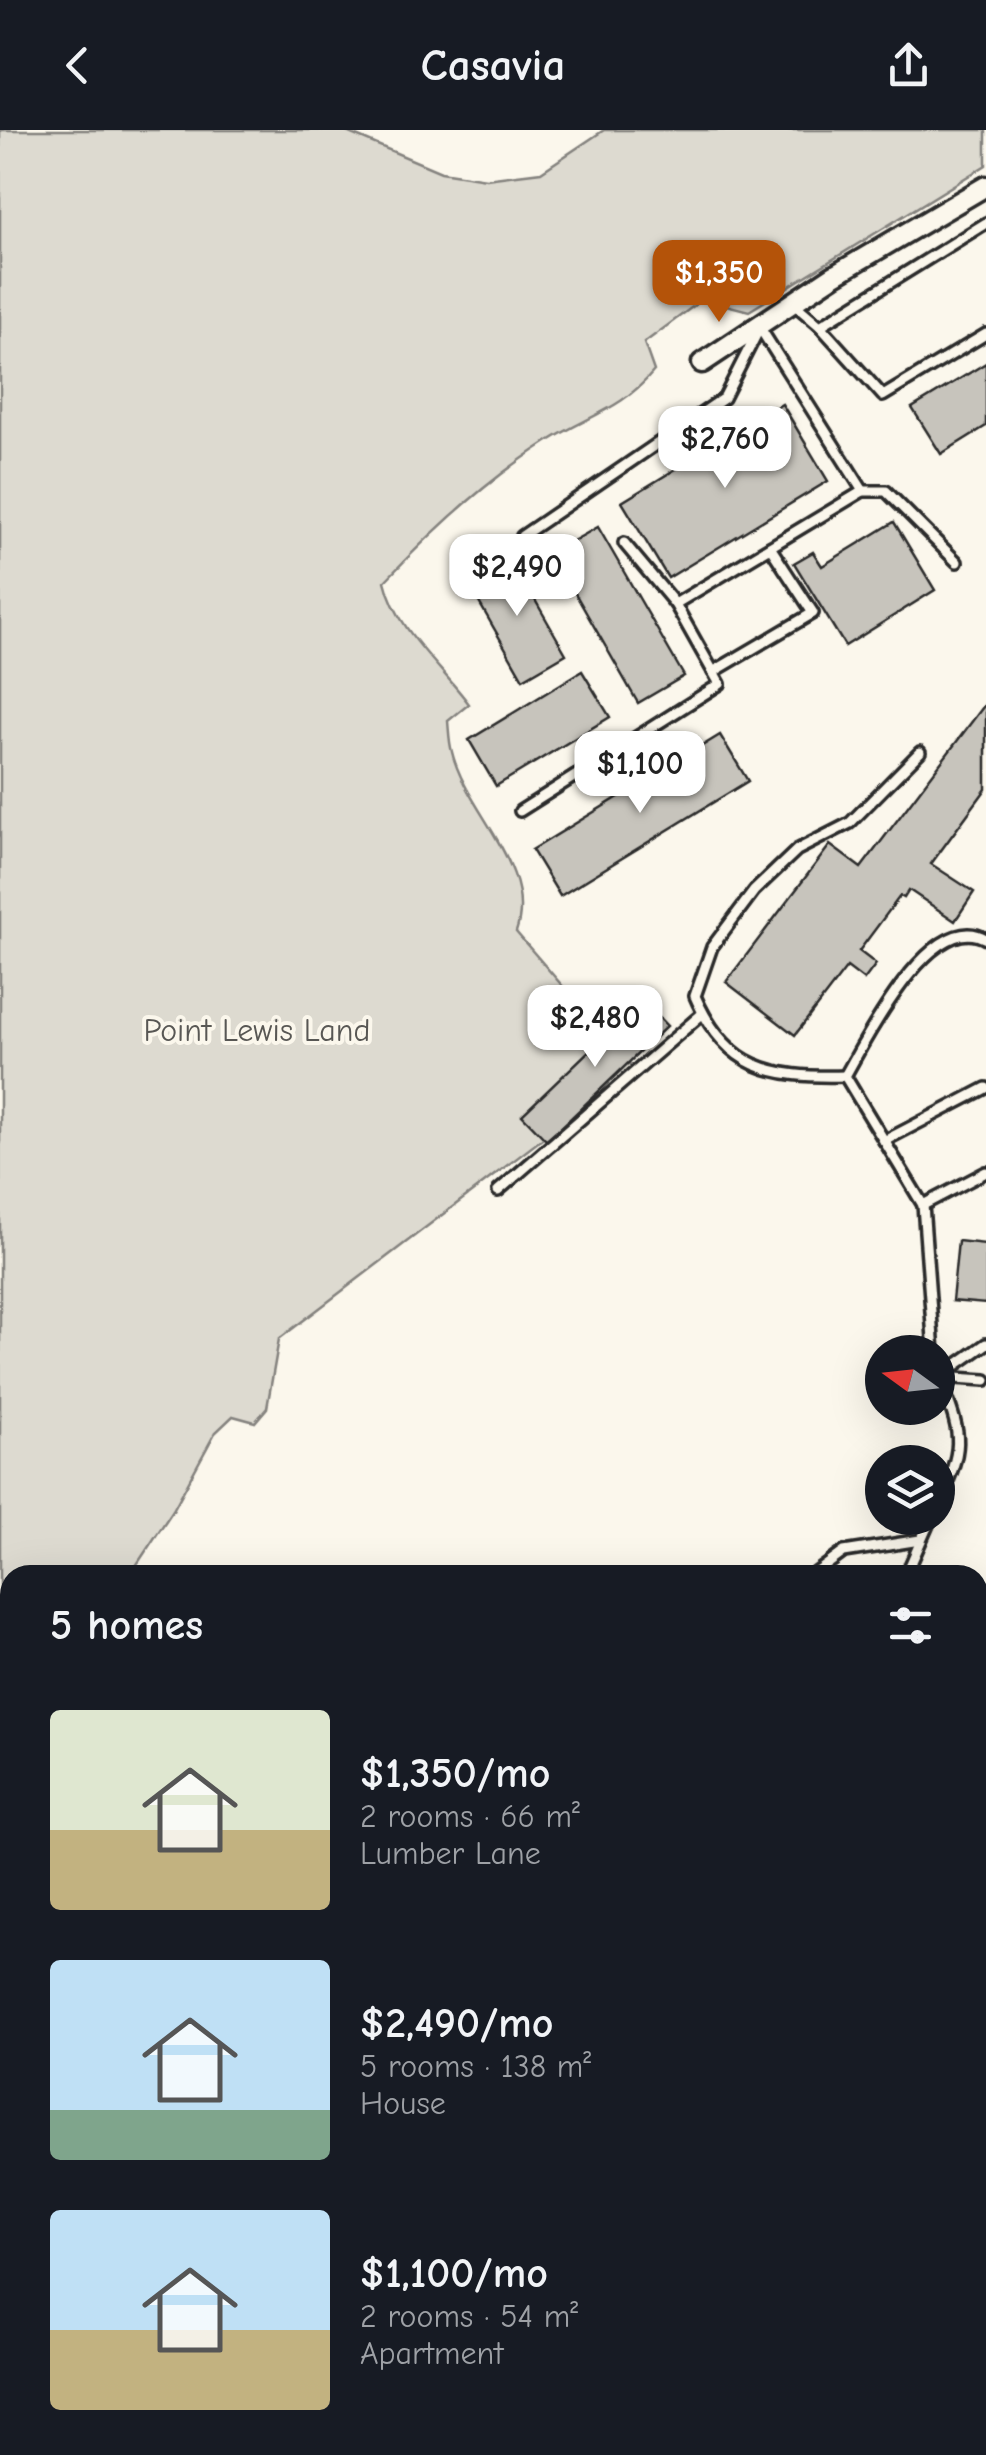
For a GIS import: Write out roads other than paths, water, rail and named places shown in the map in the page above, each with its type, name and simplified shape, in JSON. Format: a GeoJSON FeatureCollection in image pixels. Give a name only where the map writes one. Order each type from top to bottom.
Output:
{"type":"FeatureCollection","features":[{"type":"Feature","properties":{"kind":"street"},"geometry":{"type":"LineString","coordinates":[[702,363],[986,186]]}},
{"type":"Feature","properties":{"kind":"lane"},"geometry":{"type":"LineString","coordinates":[[820,326],[986,224]]}},
{"type":"Feature","properties":{"kind":"lane"},"geometry":{"type":"LineString","coordinates":[[793,303],[820,326],[883,396],[986,334]]}},
{"type":"Feature","properties":{"kind":"lane"},"geometry":{"type":"LineString","coordinates":[[760,328],[863,491]]}},
{"type":"Feature","properties":{"kind":"lane"},"geometry":{"type":"LineString","coordinates":[[522,536],[724,398],[760,328]]}},
{"type":"Feature","properties":{"kind":"lane"},"geometry":{"type":"LineString","coordinates":[[675,604],[863,491],[886,491],[957,562]]}},
{"type":"Feature","properties":{"kind":"lane"},"geometry":{"type":"LineString","coordinates":[[520,810],[720,684],[675,604],[624,543]]}},
{"type":"Feature","properties":{"kind":"lane"},"geometry":{"type":"LineString","coordinates":[[713,672],[813,614],[770,547]]}},
{"type":"Feature","properties":{"kind":"lane"},"geometry":{"type":"LineString","coordinates":[[845,1076],[796,1078],[746,1064],[709,1029],[695,996],[712,946],[754,891],[797,850],[850,822],[920,752]]}},
{"type":"Feature","properties":{"kind":"lane"},"geometry":{"type":"LineString","coordinates":[[845,1076],[894,991],[916,964],[966,935],[976,933],[986,939]]}},
{"type":"Feature","properties":{"kind":"lane"},"geometry":{"type":"LineString","coordinates":[[498,1191],[702,1014]]}},
{"type":"Feature","properties":{"kind":"lane"},"geometry":{"type":"LineString","coordinates":[[845,1076],[923,1205],[933,1335]]}},
{"type":"Feature","properties":{"kind":"lane"},"geometry":{"type":"LineString","coordinates":[[884,1141],[986,1088]]}},
{"type":"Feature","properties":{"kind":"lane"},"geometry":{"type":"LineString","coordinates":[[923,1205],[986,1172]]}},
{"type":"Feature","properties":{"kind":"lane"},"geometry":{"type":"LineString","coordinates":[[955,1364],[986,1344]]}},
{"type":"Feature","properties":{"kind":"lane"},"geometry":{"type":"LineString","coordinates":[[955,1377],[986,1380]]}},
{"type":"Feature","properties":{"kind":"lane"},"geometry":{"type":"LineString","coordinates":[[955,1421],[960,1435],[955,1450]]}},
{"type":"Feature","properties":{"kind":"lane"},"geometry":{"type":"LineString","coordinates":[[910,1565],[922,1535]]}},
{"type":"Feature","properties":{"kind":"lane"},"geometry":{"type":"LineString","coordinates":[[826,1565],[844,1552],[920,1540]]}},
{"type":"Feature","properties":{"kind":"park label","name":"Point Lewis Land"},"geometry":{"type":"Point","coordinates":[257,1030]}}]}
